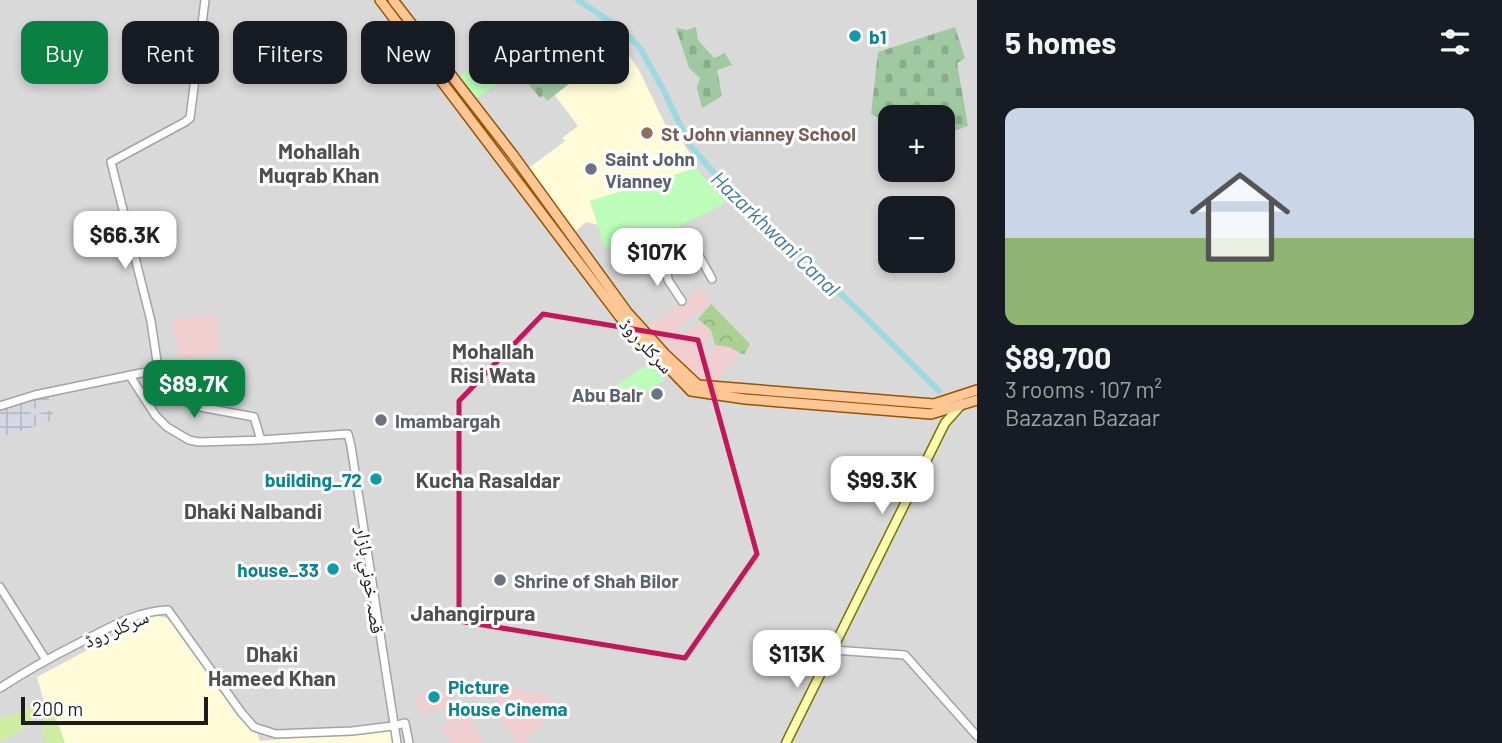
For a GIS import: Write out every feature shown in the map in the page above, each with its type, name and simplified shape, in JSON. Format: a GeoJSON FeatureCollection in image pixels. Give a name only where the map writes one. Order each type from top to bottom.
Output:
{"type":"FeatureCollection","features":[{"type":"Feature","properties":{"kind":"main road","name":"سرکلر روڈ"},"geometry":{"type":"LineString","coordinates":[[380,0],[620,317],[694,388]]}},
{"type":"Feature","properties":{"kind":"main road"},"geometry":{"type":"LineString","coordinates":[[393,0],[474,103],[627,313],[694,388],[745,399],[931,414],[935,408],[960,400],[977,390]]}},
{"type":"Feature","properties":{"kind":"main road"},"geometry":{"type":"LineString","coordinates":[[464,110],[474,103]]}},
{"type":"Feature","properties":{"kind":"main road"},"geometry":{"type":"LineString","coordinates":[[960,400],[977,400]]}},
{"type":"Feature","properties":{"kind":"main road"},"geometry":{"type":"LineString","coordinates":[[786,743],[945,423],[960,400]]}},
{"type":"Feature","properties":{"kind":"street"},"geometry":{"type":"LineString","coordinates":[[130,376],[156,416],[167,427],[189,440],[199,442],[261,439],[254,417],[206,409],[182,401],[164,387],[159,375],[150,316],[111,162],[190,118],[205,0]]}},
{"type":"Feature","properties":{"kind":"street"},"geometry":{"type":"LineString","coordinates":[[692,243],[712,279]]}},
{"type":"Feature","properties":{"kind":"street"},"geometry":{"type":"LineString","coordinates":[[661,259],[668,280],[682,301]]}},
{"type":"Feature","properties":{"kind":"street"},"geometry":{"type":"LineString","coordinates":[[0,406],[35,395],[149,372],[159,375]]}},
{"type":"Feature","properties":{"kind":"street","name":"قصہ خوني بازار"},"geometry":{"type":"LineString","coordinates":[[261,439],[348,434],[397,743]]}},
{"type":"Feature","properties":{"kind":"street"},"geometry":{"type":"LineString","coordinates":[[0,587],[46,660]]}},
{"type":"Feature","properties":{"kind":"street","name":"سرکلر روڈ"},"geometry":{"type":"LineString","coordinates":[[0,688],[46,660],[132,616],[168,610],[254,727],[276,734],[352,731],[393,726]]}},
{"type":"Feature","properties":{"kind":"street"},"geometry":{"type":"LineString","coordinates":[[833,650],[905,656],[977,736]]}},
{"type":"Feature","properties":{"kind":"street"},"geometry":{"type":"LineString","coordinates":[[393,726],[405,723],[409,743]]}},
{"type":"Feature","properties":{"kind":"highlighted area"},"geometry":{"type":"Polygon","coordinates":[[[543,314],[698,340],[757,554],[685,658],[459,621],[459,401],[543,314]]]}},
{"type":"Feature","properties":{"kind":"shaded area"},"geometry":{"type":"Polygon","coordinates":[[[0,0],[977,0],[977,743],[0,743],[0,0]]]}},
{"type":"Feature","properties":{"kind":"shaded area"},"geometry":{"type":"Polygon","coordinates":[[[629,56],[639,70],[665,124],[681,140],[697,164],[693,166],[696,168],[590,201],[598,225],[586,222],[574,233],[526,170],[565,141],[562,138],[578,126],[554,94],[569,84],[629,84],[629,56]]]}},
{"type":"Feature","properties":{"kind":"shaded area"},"geometry":{"type":"Polygon","coordinates":[[[702,288],[712,303],[676,328],[683,335],[703,320],[711,335],[697,351],[705,360],[715,345],[725,343],[739,354],[718,381],[698,385],[647,327],[702,288]]]}},
{"type":"Feature","properties":{"kind":"shaded area"},"geometry":{"type":"Polygon","coordinates":[[[216,314],[220,353],[181,358],[171,320],[216,314]]]}},
{"type":"Feature","properties":{"kind":"shaded area"},"geometry":{"type":"Polygon","coordinates":[[[35,395],[50,399],[30,410],[31,416],[52,410],[55,420],[0,437],[0,406],[35,395]]]}},
{"type":"Feature","properties":{"kind":"shaded area"},"geometry":{"type":"Polygon","coordinates":[[[153,615],[170,619],[183,631],[244,722],[253,722],[260,741],[390,729],[393,743],[53,743],[37,677],[153,615]]]}},
{"type":"Feature","properties":{"kind":"shaded area"},"geometry":{"type":"Polygon","coordinates":[[[498,686],[550,696],[544,723],[522,743],[518,743],[497,716],[498,686]]]}},
{"type":"Feature","properties":{"kind":"shaded area"},"geometry":{"type":"Polygon","coordinates":[[[449,690],[450,702],[455,710],[458,708],[462,712],[451,719],[443,709],[420,713],[415,696],[449,690]]]}},
{"type":"Feature","properties":{"kind":"shaded area"},"geometry":{"type":"Polygon","coordinates":[[[468,717],[484,741],[450,743],[440,728],[451,721],[468,717]]]}},
{"type":"Feature","properties":{"kind":"green space"},"geometry":{"type":"Polygon","coordinates":[[[696,27],[698,40],[714,58],[725,53],[732,65],[717,70],[722,96],[702,108],[697,88],[700,78],[689,68],[676,28],[687,30],[696,27]]]}},
{"type":"Feature","properties":{"kind":"green space"},"geometry":{"type":"Polygon","coordinates":[[[955,27],[965,58],[957,63],[968,126],[955,131],[955,105],[878,105],[878,117],[871,114],[878,52],[955,27]]]}},
{"type":"Feature","properties":{"kind":"green space"},"geometry":{"type":"Polygon","coordinates":[[[467,70],[469,84],[497,84],[473,100],[458,79],[467,70]]]}},
{"type":"Feature","properties":{"kind":"green space"},"geometry":{"type":"Polygon","coordinates":[[[528,84],[569,84],[547,101],[543,96],[540,98],[528,84]]]}},
{"type":"Feature","properties":{"kind":"green space"},"geometry":{"type":"Polygon","coordinates":[[[696,168],[726,203],[649,244],[605,248],[590,201],[696,168]]]}},
{"type":"Feature","properties":{"kind":"green space"},"geometry":{"type":"Polygon","coordinates":[[[711,304],[750,344],[744,355],[729,347],[715,345],[711,330],[698,319],[711,304]]]}},
{"type":"Feature","properties":{"kind":"green space"},"geometry":{"type":"Polygon","coordinates":[[[648,364],[665,380],[649,389],[650,391],[636,398],[617,385],[648,364]]]}},
{"type":"Feature","properties":{"kind":"green space"},"geometry":{"type":"Polygon","coordinates":[[[39,703],[47,704],[65,743],[47,743],[41,730],[44,720],[38,715],[32,719],[31,725],[2,741],[0,718],[39,703]]]}},
{"type":"Feature","properties":{"kind":"waterway","name":"Hazarkhwani Canal"},"geometry":{"type":"LineString","coordinates":[[578,0],[611,22],[640,48],[689,144],[720,180],[939,391]]}},
{"type":"Feature","properties":{"kind":"place","name":"b1"},"geometry":{"type":"Point","coordinates":[855,36]}},
{"type":"Feature","properties":{"kind":"place","name":"St John vianney School"},"geometry":{"type":"Point","coordinates":[647,133]}},
{"type":"Feature","properties":{"kind":"place","name":"Saint John Vianney"},"geometry":{"type":"Point","coordinates":[591,169]}},
{"type":"Feature","properties":{"kind":"place","name":"Abu Balr"},"geometry":{"type":"Point","coordinates":[657,394]}},
{"type":"Feature","properties":{"kind":"place","name":"Imambargah"},"geometry":{"type":"Point","coordinates":[381,420]}},
{"type":"Feature","properties":{"kind":"place","name":"building_72"},"geometry":{"type":"Point","coordinates":[376,479]}},
{"type":"Feature","properties":{"kind":"place","name":"house_33"},"geometry":{"type":"Point","coordinates":[333,569]}},
{"type":"Feature","properties":{"kind":"place","name":"Shrine of Shah Bilor"},"geometry":{"type":"Point","coordinates":[500,580]}},
{"type":"Feature","properties":{"kind":"place","name":"Picture House Cinema"},"geometry":{"type":"Point","coordinates":[434,697]}},
{"type":"Feature","properties":{"kind":"district","name":"Mohallah Muqrab Khan"},"geometry":{"type":"Point","coordinates":[319,162]}},
{"type":"Feature","properties":{"kind":"district","name":"Mohallah Risi Wata"},"geometry":{"type":"Point","coordinates":[493,362]}},
{"type":"Feature","properties":{"kind":"district","name":"Kucha Rasaldar"},"geometry":{"type":"Point","coordinates":[488,479]}},
{"type":"Feature","properties":{"kind":"district","name":"Dhaki Nalbandi"},"geometry":{"type":"Point","coordinates":[253,510]}},
{"type":"Feature","properties":{"kind":"district","name":"Jahangirpura"},"geometry":{"type":"Point","coordinates":[473,612]}},
{"type":"Feature","properties":{"kind":"district","name":"Dhaki Hameed Khan"},"geometry":{"type":"Point","coordinates":[272,665]}}]}
